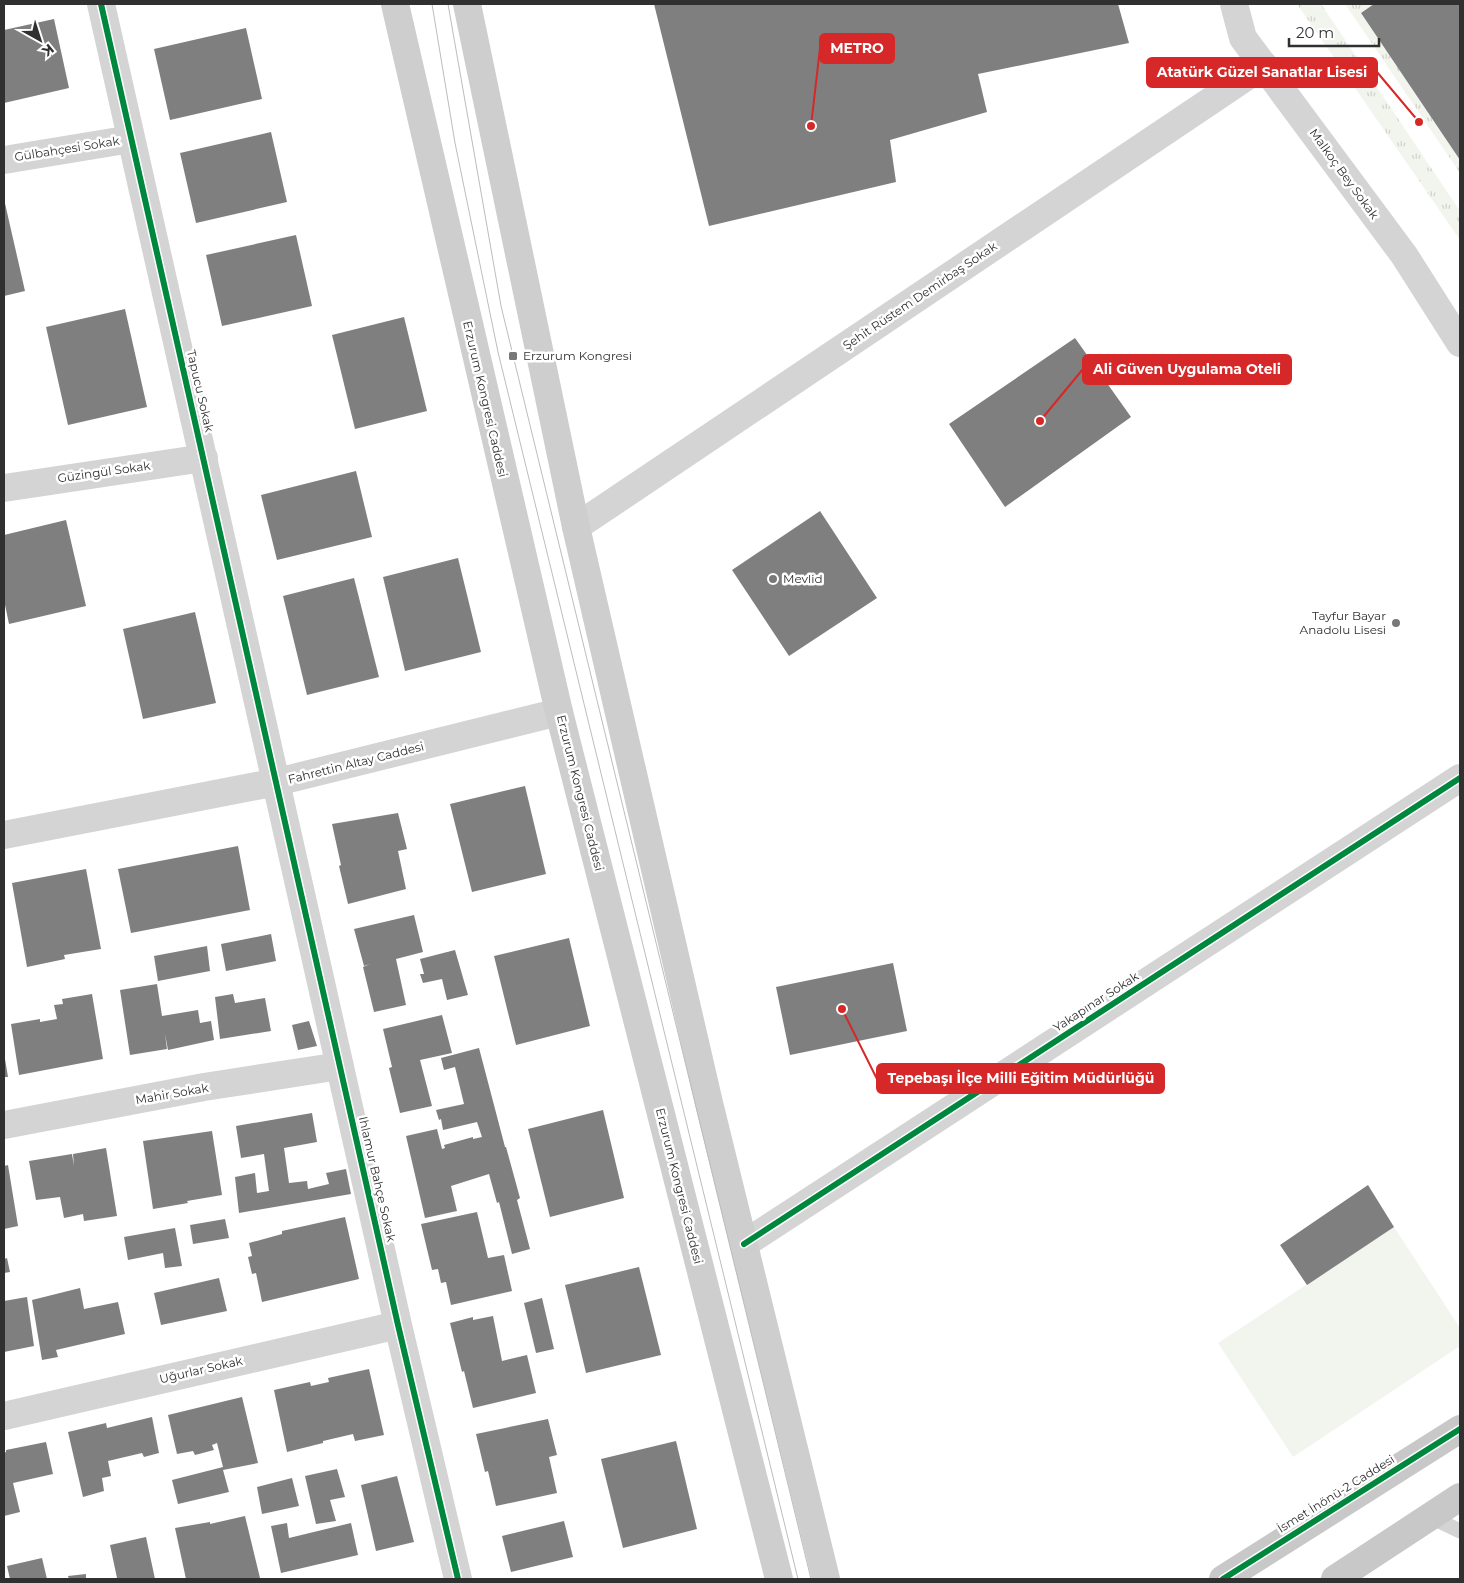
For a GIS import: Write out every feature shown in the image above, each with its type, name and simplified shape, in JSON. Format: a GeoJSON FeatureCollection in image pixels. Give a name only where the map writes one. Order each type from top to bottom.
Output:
{"type":"FeatureCollection","features":[{"type":"Feature","properties":{"kind":"main road","name":"Erzurum Kongresi Caddesi"},"geometry":{"type":"LineString","coordinates":[[395,4],[559,712],[779,1579]]}},
{"type":"Feature","properties":{"kind":"main road"},"geometry":{"type":"LineString","coordinates":[[467,4],[576,527],[709,1103],[826,1579]]}},
{"type":"Feature","properties":{"kind":"main road","name":"İsmet İnönü-2 Caddesi"},"geometry":{"type":"LineString","coordinates":[[1223,1579],[1460,1429]]}},
{"type":"Feature","properties":{"kind":"main road"},"geometry":{"type":"LineString","coordinates":[[1335,1579],[1460,1497]]}},
{"type":"Feature","properties":{"kind":"street","name":"Tapucu Sokak"},"geometry":{"type":"LineString","coordinates":[[101,4],[277,782]]}},
{"type":"Feature","properties":{"kind":"street","name":"Malkoç Bey Sokak"},"geometry":{"type":"LineString","coordinates":[[1234,4],[1244,38],[1404,255],[1460,343]]}},
{"type":"Feature","properties":{"kind":"street","name":"Şehit Rüstem Demirbaş Sokak"},"geometry":{"type":"LineString","coordinates":[[576,527],[1264,64]]}},
{"type":"Feature","properties":{"kind":"street","name":"Gülbahçesi Sokak"},"geometry":{"type":"LineString","coordinates":[[4,160],[131,139]]}},
{"type":"Feature","properties":{"kind":"street","name":"Güzingül Sokak"},"geometry":{"type":"LineString","coordinates":[[4,488],[204,458]]}},
{"type":"Feature","properties":{"kind":"street","name":"Fahrettin Altay Caddesi"},"geometry":{"type":"LineString","coordinates":[[4,835],[277,782],[559,712]]}},
{"type":"Feature","properties":{"kind":"street","name":"Yakapınar Sokak"},"geometry":{"type":"LineString","coordinates":[[744,1244],[1460,778]]}},
{"type":"Feature","properties":{"kind":"street","name":"Ihlamur Bahçe Sokak"},"geometry":{"type":"LineString","coordinates":[[277,782],[398,1325],[458,1579]]}},
{"type":"Feature","properties":{"kind":"street","name":"Mahir Sokak"},"geometry":{"type":"LineString","coordinates":[[4,1125],[204,1087],[340,1066]]}},
{"type":"Feature","properties":{"kind":"street","name":"Uğurlar Sokak"},"geometry":{"type":"LineString","coordinates":[[4,1416],[398,1325]]}},
{"type":"Feature","properties":{"kind":"lane"},"geometry":{"type":"LineString","coordinates":[[1431,1517],[1460,1532]]}},
{"type":"Feature","properties":{"kind":"green space"},"geometry":{"type":"Polygon","coordinates":[[[1297,4],[1321,4],[1460,211],[1460,240],[1297,4]]]}},
{"type":"Feature","properties":{"kind":"green space"},"geometry":{"type":"Polygon","coordinates":[[[1345,4],[1374,4],[1361,13],[1460,160],[1460,173],[1345,4]]]}},
{"type":"Feature","properties":{"kind":"green space"},"geometry":{"type":"Polygon","coordinates":[[[1394,1227],[1460,1328],[1460,1346],[1293,1457],[1218,1343],[1394,1227]]]}},
{"type":"Feature","properties":{"kind":"building"},"geometry":{"type":"Polygon","coordinates":[[[654,4],[1118,4],[1129,43],[978,74],[987,112],[890,140],[896,182],[709,226],[654,4]]]}},
{"type":"Feature","properties":{"kind":"building"},"geometry":{"type":"Polygon","coordinates":[[[1374,4],[1460,4],[1460,160],[1361,13],[1374,4]]]}},
{"type":"Feature","properties":{"kind":"building"},"geometry":{"type":"Polygon","coordinates":[[[54,19],[69,88],[4,103],[4,30],[54,19]]]}},
{"type":"Feature","properties":{"kind":"building"},"geometry":{"type":"Polygon","coordinates":[[[246,28],[262,99],[170,120],[154,49],[246,28]]]}},
{"type":"Feature","properties":{"kind":"building"},"geometry":{"type":"Polygon","coordinates":[[[271,132],[287,202],[196,223],[180,153],[271,132]]]}},
{"type":"Feature","properties":{"kind":"building"},"geometry":{"type":"Polygon","coordinates":[[[4,199],[25,291],[4,296],[4,199]]]}},
{"type":"Feature","properties":{"kind":"building"},"geometry":{"type":"Polygon","coordinates":[[[296,235],[312,306],[222,326],[206,255],[296,235]]]}},
{"type":"Feature","properties":{"kind":"building"},"geometry":{"type":"Polygon","coordinates":[[[125,309],[147,407],[68,425],[46,327],[125,309]]]}},
{"type":"Feature","properties":{"kind":"building"},"geometry":{"type":"Polygon","coordinates":[[[404,317],[427,411],[355,429],[332,335],[404,317]]]}},
{"type":"Feature","properties":{"kind":"building"},"geometry":{"type":"Polygon","coordinates":[[[1075,338],[1131,417],[1005,507],[949,424],[1075,338]]]}},
{"type":"Feature","properties":{"kind":"building"},"geometry":{"type":"Polygon","coordinates":[[[356,471],[372,537],[277,560],[261,495],[356,471]]]}},
{"type":"Feature","properties":{"kind":"building"},"geometry":{"type":"Polygon","coordinates":[[[820,511],[877,598],[789,656],[732,570],[820,511]]]}},
{"type":"Feature","properties":{"kind":"building"},"geometry":{"type":"Polygon","coordinates":[[[66,520],[86,606],[9,624],[4,600],[4,535],[66,520]]]}},
{"type":"Feature","properties":{"kind":"building"},"geometry":{"type":"Polygon","coordinates":[[[458,558],[481,652],[405,671],[383,577],[458,558]]]}},
{"type":"Feature","properties":{"kind":"building"},"geometry":{"type":"Polygon","coordinates":[[[354,578],[379,677],[307,695],[283,596],[354,578]]]}},
{"type":"Feature","properties":{"kind":"building"},"geometry":{"type":"Polygon","coordinates":[[[195,612],[216,703],[143,719],[123,629],[195,612]]]}},
{"type":"Feature","properties":{"kind":"building"},"geometry":{"type":"Polygon","coordinates":[[[525,786],[546,874],[472,892],[450,804],[525,786]]]}},
{"type":"Feature","properties":{"kind":"building"},"geometry":{"type":"Polygon","coordinates":[[[398,813],[407,849],[398,851],[406,889],[348,904],[332,824],[398,813]]]}},
{"type":"Feature","properties":{"kind":"building"},"geometry":{"type":"Polygon","coordinates":[[[238,846],[250,910],[131,933],[118,869],[238,846]]]}},
{"type":"Feature","properties":{"kind":"building"},"geometry":{"type":"Polygon","coordinates":[[[86,869],[101,949],[64,955],[65,959],[27,967],[12,883],[86,869]]]}},
{"type":"Feature","properties":{"kind":"building"},"geometry":{"type":"Polygon","coordinates":[[[414,915],[423,952],[396,959],[406,1005],[374,1012],[363,967],[370,964],[364,966],[354,929],[414,915]]]}},
{"type":"Feature","properties":{"kind":"building"},"geometry":{"type":"Polygon","coordinates":[[[271,934],[276,961],[226,971],[221,944],[271,934]]]}},
{"type":"Feature","properties":{"kind":"building"},"geometry":{"type":"Polygon","coordinates":[[[569,938],[590,1026],[516,1045],[494,956],[569,938]]]}},
{"type":"Feature","properties":{"kind":"building"},"geometry":{"type":"Polygon","coordinates":[[[207,946],[210,971],[158,981],[154,956],[207,946]]]}},
{"type":"Feature","properties":{"kind":"building"},"geometry":{"type":"Polygon","coordinates":[[[455,950],[468,995],[447,1000],[442,979],[423,983],[420,974],[424,974],[420,959],[455,950]]]}},
{"type":"Feature","properties":{"kind":"building"},"geometry":{"type":"Polygon","coordinates":[[[893,963],[907,1031],[790,1055],[776,987],[893,963]]]}},
{"type":"Feature","properties":{"kind":"building"},"geometry":{"type":"Polygon","coordinates":[[[157,984],[162,1016],[198,1010],[200,1023],[211,1021],[214,1040],[168,1050],[165,1034],[167,1049],[130,1055],[120,990],[157,984]]]}},
{"type":"Feature","properties":{"kind":"building"},"geometry":{"type":"Polygon","coordinates":[[[92,994],[103,1059],[19,1075],[11,1024],[40,1019],[40,1022],[57,1019],[54,1005],[63,1004],[62,999],[92,994]]]}},
{"type":"Feature","properties":{"kind":"building"},"geometry":{"type":"Polygon","coordinates":[[[233,994],[235,1003],[265,998],[271,1031],[220,1039],[215,997],[233,994]]]}},
{"type":"Feature","properties":{"kind":"building"},"geometry":{"type":"Polygon","coordinates":[[[442,1015],[452,1053],[420,1060],[432,1106],[400,1113],[389,1068],[392,1067],[383,1029],[442,1015]]]}},
{"type":"Feature","properties":{"kind":"building"},"geometry":{"type":"Polygon","coordinates":[[[309,1021],[317,1046],[298,1050],[292,1025],[309,1021]]]}},
{"type":"Feature","properties":{"kind":"building"},"geometry":{"type":"Polygon","coordinates":[[[479,1048],[520,1198],[517,1200],[530,1249],[512,1254],[499,1202],[497,1203],[489,1174],[451,1186],[457,1211],[425,1218],[406,1136],[437,1129],[442,1149],[445,1148],[444,1145],[473,1137],[473,1139],[482,1137],[477,1122],[443,1130],[441,1119],[439,1120],[436,1110],[464,1104],[455,1067],[444,1070],[441,1058],[479,1048]]]}},
{"type":"Feature","properties":{"kind":"building"},"geometry":{"type":"Polygon","coordinates":[[[4,1053],[8,1077],[4,1077],[4,1053]]]}},
{"type":"Feature","properties":{"kind":"building"},"geometry":{"type":"Polygon","coordinates":[[[603,1110],[624,1198],[550,1217],[528,1129],[603,1110]]]}},
{"type":"Feature","properties":{"kind":"building"},"geometry":{"type":"Polygon","coordinates":[[[312,1113],[317,1142],[284,1148],[289,1183],[307,1181],[308,1189],[329,1184],[326,1173],[346,1169],[351,1194],[239,1213],[235,1177],[255,1173],[257,1193],[269,1191],[264,1154],[241,1158],[236,1126],[312,1113]]]}},
{"type":"Feature","properties":{"kind":"building"},"geometry":{"type":"Polygon","coordinates":[[[212,1131],[222,1195],[153,1209],[143,1141],[212,1131]]]}},
{"type":"Feature","properties":{"kind":"building"},"geometry":{"type":"Polygon","coordinates":[[[106,1148],[117,1216],[84,1221],[83,1214],[64,1218],[60,1197],[36,1200],[29,1161],[72,1154],[74,1166],[73,1154],[106,1148]]]}},
{"type":"Feature","properties":{"kind":"building"},"geometry":{"type":"Polygon","coordinates":[[[8,1165],[18,1226],[4,1229],[4,1166],[8,1165]]]}},
{"type":"Feature","properties":{"kind":"building"},"geometry":{"type":"Polygon","coordinates":[[[1368,1185],[1394,1227],[1307,1285],[1280,1245],[1368,1185]]]}},
{"type":"Feature","properties":{"kind":"building"},"geometry":{"type":"Polygon","coordinates":[[[477,1212],[488,1258],[504,1255],[512,1291],[451,1305],[446,1282],[441,1283],[438,1269],[432,1270],[421,1224],[477,1212]]]}},
{"type":"Feature","properties":{"kind":"building"},"geometry":{"type":"Polygon","coordinates":[[[345,1217],[359,1279],[262,1302],[256,1273],[252,1274],[248,1257],[252,1256],[249,1243],[282,1234],[282,1231],[345,1217]]]}},
{"type":"Feature","properties":{"kind":"building"},"geometry":{"type":"Polygon","coordinates":[[[225,1219],[229,1238],[193,1244],[190,1225],[225,1219]]]}},
{"type":"Feature","properties":{"kind":"building"},"geometry":{"type":"Polygon","coordinates":[[[175,1228],[182,1266],[165,1268],[163,1253],[128,1260],[124,1237],[175,1228]]]}},
{"type":"Feature","properties":{"kind":"building"},"geometry":{"type":"Polygon","coordinates":[[[7,1258],[10,1272],[4,1273],[4,1259],[7,1258]]]}},
{"type":"Feature","properties":{"kind":"building"},"geometry":{"type":"Polygon","coordinates":[[[639,1267],[661,1355],[586,1373],[565,1285],[639,1267]]]}},
{"type":"Feature","properties":{"kind":"building"},"geometry":{"type":"Polygon","coordinates":[[[219,1278],[227,1311],[161,1325],[154,1293],[219,1278]]]}},
{"type":"Feature","properties":{"kind":"building"},"geometry":{"type":"Polygon","coordinates":[[[80,1288],[84,1309],[118,1302],[125,1334],[56,1350],[58,1357],[42,1360],[32,1300],[80,1288]]]}},
{"type":"Feature","properties":{"kind":"building"},"geometry":{"type":"Polygon","coordinates":[[[27,1297],[34,1346],[4,1352],[4,1301],[27,1297]]]}},
{"type":"Feature","properties":{"kind":"building"},"geometry":{"type":"Polygon","coordinates":[[[542,1298],[554,1349],[536,1353],[524,1303],[542,1298]]]}},
{"type":"Feature","properties":{"kind":"building"},"geometry":{"type":"Polygon","coordinates":[[[493,1316],[502,1361],[527,1355],[536,1393],[473,1408],[450,1323],[473,1317],[473,1320],[493,1316]]]}},
{"type":"Feature","properties":{"kind":"building"},"geometry":{"type":"Polygon","coordinates":[[[369,1369],[384,1435],[355,1441],[353,1434],[287,1452],[274,1390],[310,1382],[311,1386],[329,1382],[328,1378],[369,1369]]]}},
{"type":"Feature","properties":{"kind":"building"},"geometry":{"type":"Polygon","coordinates":[[[242,1397],[258,1463],[223,1470],[229,1492],[178,1504],[172,1480],[223,1467],[217,1443],[212,1445],[214,1450],[195,1455],[193,1451],[177,1454],[168,1415],[242,1397]]]}},
{"type":"Feature","properties":{"kind":"building"},"geometry":{"type":"Polygon","coordinates":[[[152,1417],[159,1453],[144,1457],[142,1453],[108,1461],[111,1476],[102,1478],[104,1491],[83,1497],[68,1432],[106,1423],[107,1428],[152,1417]]]}},
{"type":"Feature","properties":{"kind":"building"},"geometry":{"type":"Polygon","coordinates":[[[548,1419],[557,1455],[549,1457],[557,1493],[496,1506],[488,1471],[485,1472],[476,1434],[548,1419]]]}},
{"type":"Feature","properties":{"kind":"building"},"geometry":{"type":"Polygon","coordinates":[[[676,1441],[697,1529],[623,1548],[601,1459],[676,1441]]]}},
{"type":"Feature","properties":{"kind":"building"},"geometry":{"type":"Polygon","coordinates":[[[46,1442],[53,1474],[13,1483],[20,1512],[4,1516],[4,1453],[6,1450],[46,1442]]]}},
{"type":"Feature","properties":{"kind":"building"},"geometry":{"type":"Polygon","coordinates":[[[337,1469],[345,1497],[330,1500],[336,1521],[316,1524],[305,1476],[337,1469]]]}},
{"type":"Feature","properties":{"kind":"building"},"geometry":{"type":"Polygon","coordinates":[[[397,1476],[414,1542],[376,1551],[361,1485],[397,1476]]]}},
{"type":"Feature","properties":{"kind":"building"},"geometry":{"type":"Polygon","coordinates":[[[292,1478],[299,1506],[262,1514],[257,1487],[292,1478]]]}},
{"type":"Feature","properties":{"kind":"building"},"geometry":{"type":"Polygon","coordinates":[[[245,1516],[260,1578],[186,1579],[175,1528],[210,1522],[210,1524],[245,1516]]]}},
{"type":"Feature","properties":{"kind":"building"},"geometry":{"type":"Polygon","coordinates":[[[564,1521],[573,1557],[511,1572],[502,1536],[564,1521]]]}},
{"type":"Feature","properties":{"kind":"building"},"geometry":{"type":"Polygon","coordinates":[[[287,1523],[289,1538],[351,1523],[358,1555],[281,1573],[271,1526],[287,1523]]]}},
{"type":"Feature","properties":{"kind":"building"},"geometry":{"type":"Polygon","coordinates":[[[146,1537],[155,1579],[113,1579],[117,1578],[110,1545],[146,1537]]]}},
{"type":"Feature","properties":{"kind":"building"},"geometry":{"type":"Polygon","coordinates":[[[42,1558],[47,1579],[10,1579],[7,1566],[42,1558]]]}},
{"type":"Feature","properties":{"kind":"building"},"geometry":{"type":"Polygon","coordinates":[[[86,1574],[86,1579],[69,1579],[68,1576],[86,1574]]]}},
{"type":"Feature","properties":{"kind":"tram line"},"geometry":{"type":"LineString","coordinates":[[432,4],[455,143],[498,352],[798,1579]]}},
{"type":"Feature","properties":{"kind":"tram line"},"geometry":{"type":"LineString","coordinates":[[448,4],[501,306],[811,1579]]}},
{"type":"Feature","properties":{"kind":"cycle path"},"geometry":{"type":"LineString","coordinates":[[101,4],[398,1325],[458,1579]]}},
{"type":"Feature","properties":{"kind":"cycle path"},"geometry":{"type":"LineString","coordinates":[[744,1244],[1460,778]]}},
{"type":"Feature","properties":{"kind":"cycle path"},"geometry":{"type":"LineString","coordinates":[[1223,1579],[1460,1429]]}},
{"type":"Feature","properties":{"kind":"place","name":"Atatürk Güzel Sanatlar Lisesi"},"geometry":{"type":"Point","coordinates":[1419,122]}},
{"type":"Feature","properties":{"kind":"place","name":"METRO"},"geometry":{"type":"Point","coordinates":[811,126]}},
{"type":"Feature","properties":{"kind":"place","name":"Erzurum Kongresi"},"geometry":{"type":"Point","coordinates":[513,356]}},
{"type":"Feature","properties":{"kind":"place","name":"Ali Güven Uygulama Oteli"},"geometry":{"type":"Point","coordinates":[1040,421]}},
{"type":"Feature","properties":{"kind":"place","name":"Mevlid"},"geometry":{"type":"Point","coordinates":[773,579]}},
{"type":"Feature","properties":{"kind":"place","name":"Tayfur Bayar Anadolu Lisesi"},"geometry":{"type":"Point","coordinates":[1396,623]}},
{"type":"Feature","properties":{"kind":"place","name":"Tepebaşı İlçe Milli Eğitim Müdürlüğü"},"geometry":{"type":"Point","coordinates":[842,1009]}}]}
